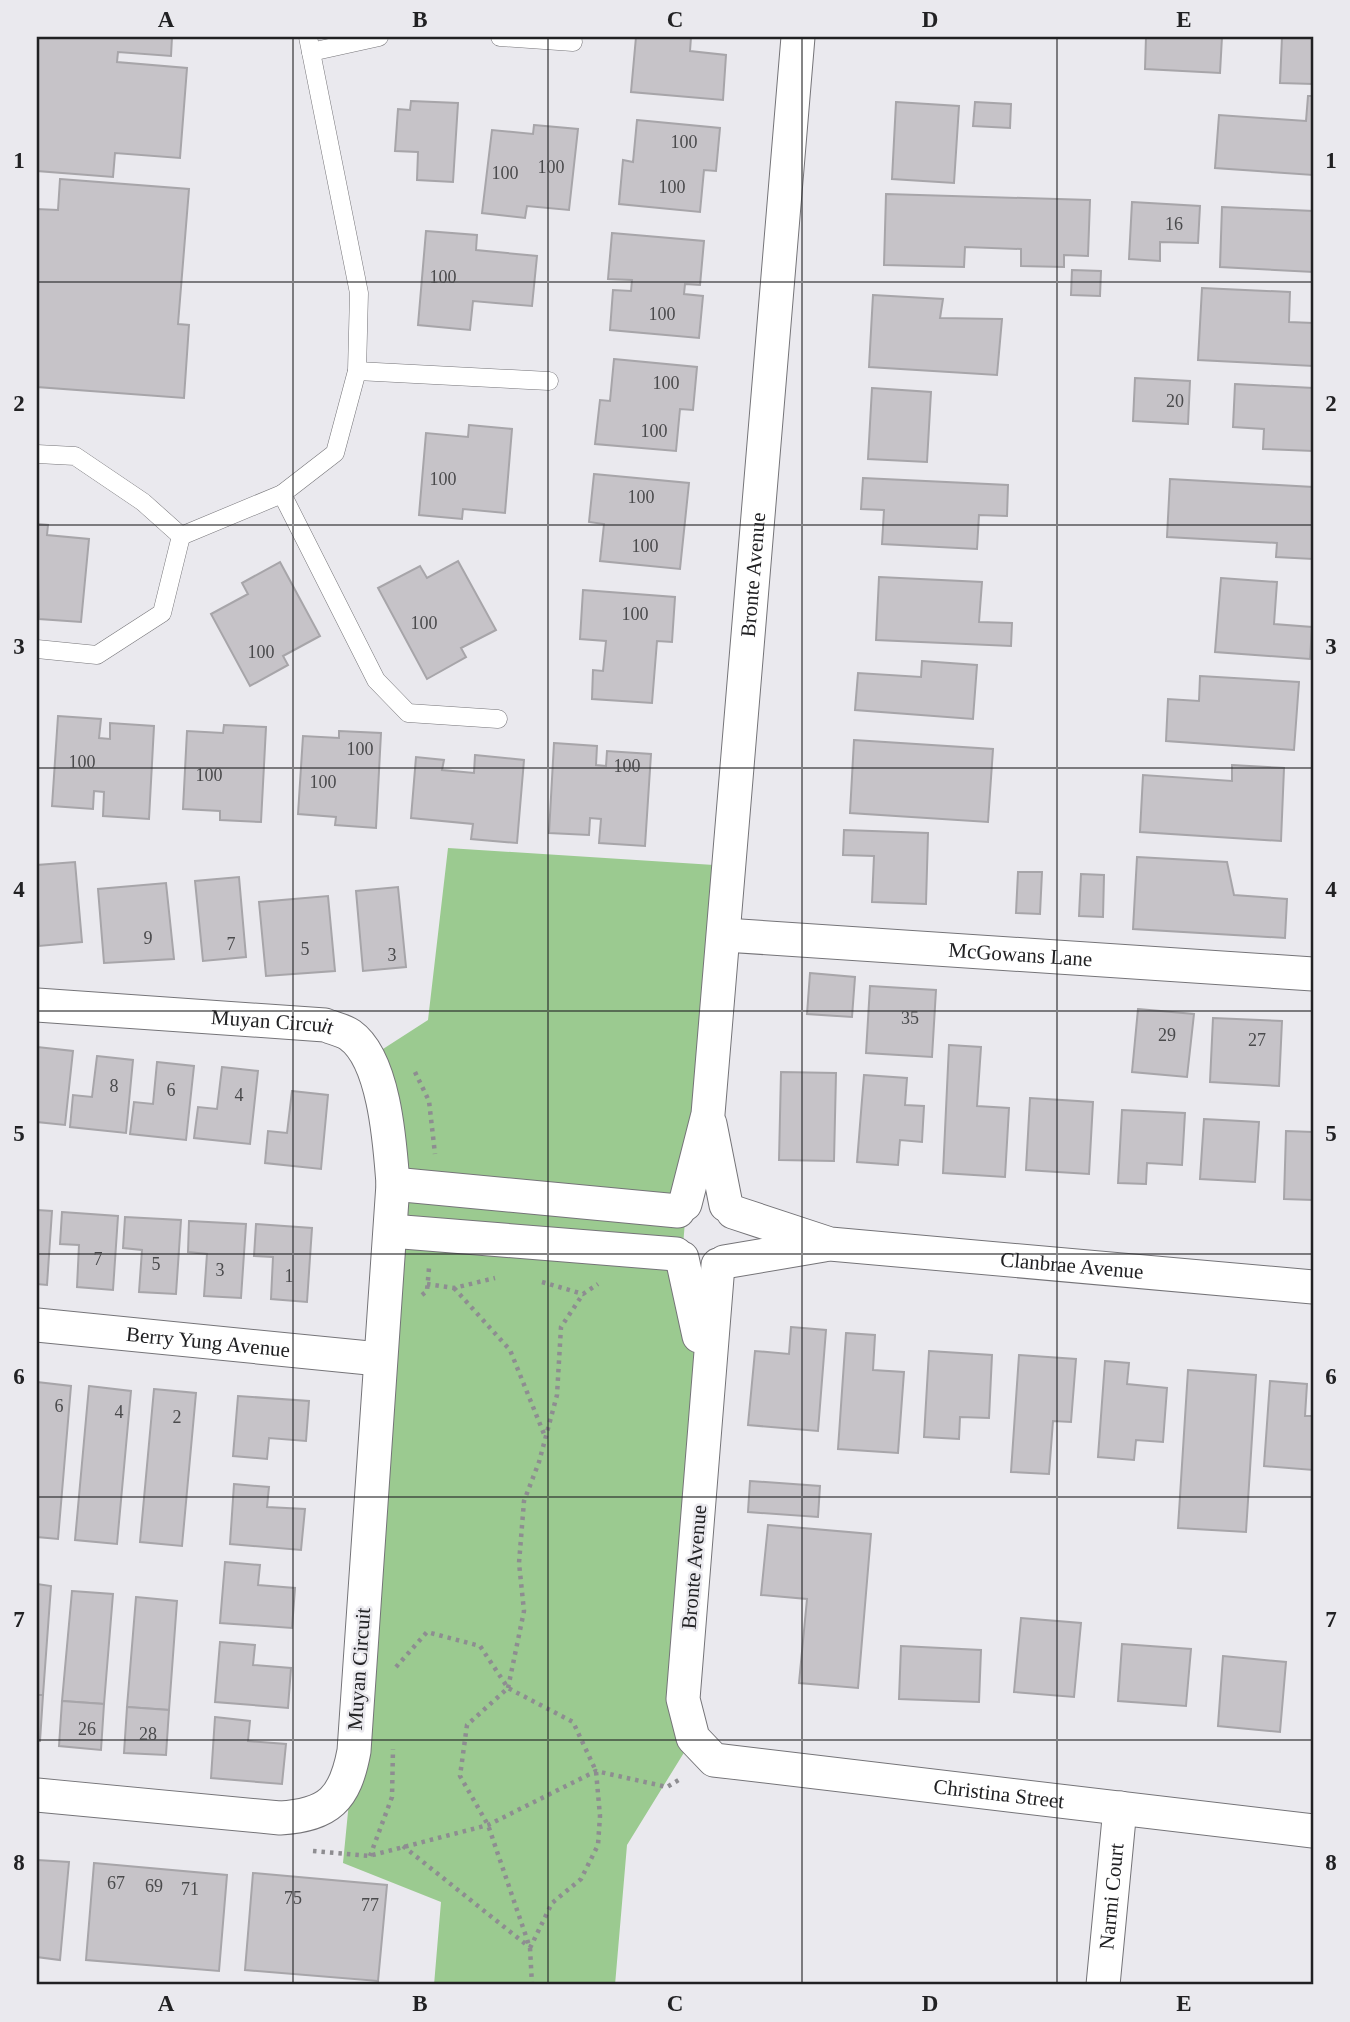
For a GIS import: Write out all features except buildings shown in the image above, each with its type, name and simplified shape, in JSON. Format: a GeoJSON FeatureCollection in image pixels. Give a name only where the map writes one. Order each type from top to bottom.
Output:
{"type":"FeatureCollection","features":[{"type":"Feature","properties":{"kind":"street","name":"Bronte Avenue"},"geometry":{"type":"LineString","coordinates":[[681,1208],[708,1114],[798,37]]}},
{"type":"Feature","properties":{"kind":"street","name":"McGowans Lane"},"geometry":{"type":"LineString","coordinates":[[725,935],[1313,974]]}},
{"type":"Feature","properties":{"kind":"street","name":"Muyan Circuit"},"geometry":{"type":"LineString","coordinates":[[37,1005],[325,1025],[351,1035],[369,1058],[388,1118],[393,1184],[354,1751],[350,1774],[341,1793],[325,1808],[303,1816],[280,1818],[37,1795]]}},
{"type":"Feature","properties":{"kind":"street","name":"Bronte Avenue"},"geometry":{"type":"LineString","coordinates":[[708,1114],[730,1208]]}},
{"type":"Feature","properties":{"kind":"street"},"geometry":{"type":"LineString","coordinates":[[391,1231],[679,1256],[698,1267],[721,1263],[733,1254],[740,1233],[730,1208],[705,1198],[681,1208],[393,1184]]}},
{"type":"Feature","properties":{"kind":"street"},"geometry":{"type":"LineString","coordinates":[[679,1256],[671,1233],[681,1208]]}},
{"type":"Feature","properties":{"kind":"street","name":"Clanbrae Avenue"},"geometry":{"type":"LineString","coordinates":[[730,1208],[830,1244],[1313,1287]]}},
{"type":"Feature","properties":{"kind":"street","name":"Clanbrae Avenue"},"geometry":{"type":"LineString","coordinates":[[721,1263],[830,1244]]}},
{"type":"Feature","properties":{"kind":"street","name":"Bronte Avenue"},"geometry":{"type":"LineString","coordinates":[[679,1256],[693,1296],[708,1394]]}},
{"type":"Feature","properties":{"kind":"street","name":"Bronte Avenue"},"geometry":{"type":"LineString","coordinates":[[703,1749],[683,1699],[721,1263]]}},
{"type":"Feature","properties":{"kind":"street","name":"Berry Yung Avenue"},"geometry":{"type":"LineString","coordinates":[[37,1325],[379,1359]]}},
{"type":"Feature","properties":{"kind":"street","name":"Christina Street"},"geometry":{"type":"LineString","coordinates":[[703,1749],[1120,1808],[1313,1830]]}},
{"type":"Feature","properties":{"kind":"street","name":"Narmi Court"},"geometry":{"type":"LineString","coordinates":[[1102,1985],[1120,1808]]}},
{"type":"Feature","properties":{"kind":"lane"},"geometry":{"type":"LineString","coordinates":[[181,536],[282,494],[335,453],[356,371],[359,293],[309,44],[379,37]]}},
{"type":"Feature","properties":{"kind":"lane"},"geometry":{"type":"LineString","coordinates":[[500,37],[573,42]]}},
{"type":"Feature","properties":{"kind":"lane"},"geometry":{"type":"LineString","coordinates":[[356,371],[549,381]]}},
{"type":"Feature","properties":{"kind":"lane"},"geometry":{"type":"LineString","coordinates":[[37,454],[75,456],[144,502],[181,536]]}},
{"type":"Feature","properties":{"kind":"lane"},"geometry":{"type":"LineString","coordinates":[[282,494],[376,680],[408,713],[498,719]]}},
{"type":"Feature","properties":{"kind":"lane"},"geometry":{"type":"LineString","coordinates":[[37,649],[97,655],[162,613],[181,536]]}},
{"type":"Feature","properties":{"kind":"path"},"geometry":{"type":"LineString","coordinates":[[410,1061],[429,1101],[434,1122],[434,1188]]}},
{"type":"Feature","properties":{"kind":"path"},"geometry":{"type":"LineString","coordinates":[[419,1298],[426,1291],[431,1234]]}},
{"type":"Feature","properties":{"kind":"path"},"geometry":{"type":"LineString","coordinates":[[454,1288],[510,1350],[545,1435]]}},
{"type":"Feature","properties":{"kind":"path"},"geometry":{"type":"LineString","coordinates":[[532,1985],[530,1948],[488,1825],[460,1776],[467,1725],[508,1689],[524,1611],[519,1563],[524,1501],[539,1462],[557,1395],[561,1327],[583,1294]]}},
{"type":"Feature","properties":{"kind":"path"},"geometry":{"type":"LineString","coordinates":[[388,1675],[427,1632],[480,1646],[508,1689],[573,1723],[596,1771],[600,1816],[598,1845],[581,1879],[552,1903],[530,1948]]}},
{"type":"Feature","properties":{"kind":"path"},"geometry":{"type":"LineString","coordinates":[[394,1741],[392,1797],[369,1856],[488,1825],[596,1771],[667,1787],[703,1749]]}},
{"type":"Feature","properties":{"kind":"path"},"geometry":{"type":"LineString","coordinates":[[403,1846],[530,1948]]}},
{"type":"Feature","properties":{"kind":"green space"},"geometry":{"type":"Polygon","coordinates":[[[448,848],[714,865],[682,1258],[708,1394],[693,1738],[627,1845],[615,1985],[434,1985],[441,1902],[343,1863],[354,1751],[391,1231],[369,1058],[428,1020],[448,848]]]}}]}
